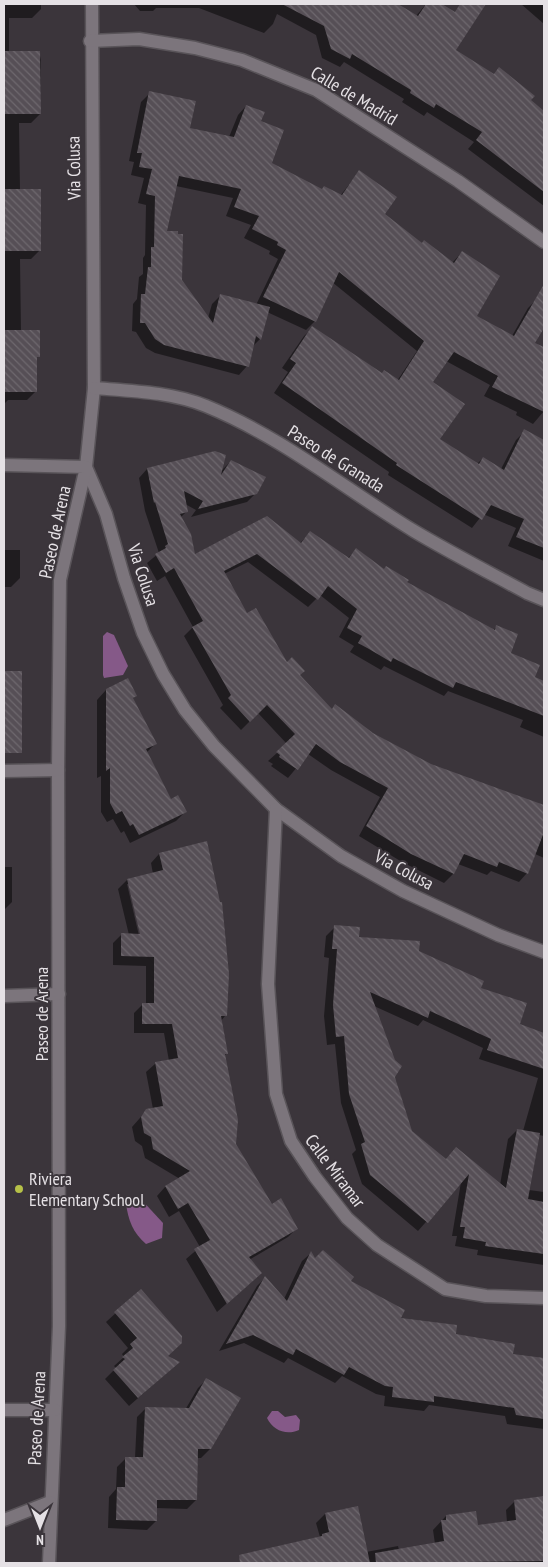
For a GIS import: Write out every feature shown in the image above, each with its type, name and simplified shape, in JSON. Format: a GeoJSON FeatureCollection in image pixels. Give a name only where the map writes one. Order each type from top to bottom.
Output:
{"type":"FeatureCollection","features":[{"type":"Feature","properties":{"kind":"street","name":"Via Colusa"},"geometry":{"type":"LineString","coordinates":[[92,4],[90,41],[94,388],[86,467],[106,514],[124,578],[143,633],[163,674],[185,710],[214,746],[276,809],[341,856],[403,891],[498,935],[544,952]]}},
{"type":"Feature","properties":{"kind":"street","name":"Calle de Madrid"},"geometry":{"type":"LineString","coordinates":[[90,41],[139,39],[195,48],[242,60],[316,90],[458,181],[544,242]]}},
{"type":"Feature","properties":{"kind":"street","name":"Paseo de Granada"},"geometry":{"type":"LineString","coordinates":[[94,388],[160,394],[205,406],[255,430],[323,470],[414,531],[527,593],[544,600]]}},
{"type":"Feature","properties":{"kind":"street"},"geometry":{"type":"LineString","coordinates":[[4,465],[86,467]]}},
{"type":"Feature","properties":{"kind":"street","name":"Paseo de Arena"},"geometry":{"type":"LineString","coordinates":[[49,1563],[50,1502],[60,1326],[58,770],[60,580],[86,467]]}},
{"type":"Feature","properties":{"kind":"street"},"geometry":{"type":"LineString","coordinates":[[4,771],[58,770]]}},
{"type":"Feature","properties":{"kind":"street","name":"Calle Miramar"},"geometry":{"type":"LineString","coordinates":[[276,809],[268,984],[276,1094],[291,1141],[315,1177],[347,1218],[377,1245],[444,1289],[486,1296],[544,1298]]}},
{"type":"Feature","properties":{"kind":"street"},"geometry":{"type":"LineString","coordinates":[[4,996],[59,994]]}},
{"type":"Feature","properties":{"kind":"street"},"geometry":{"type":"LineString","coordinates":[[4,1410],[55,1410]]}},
{"type":"Feature","properties":{"kind":"street"},"geometry":{"type":"LineString","coordinates":[[4,1520],[50,1502]]}},
{"type":"Feature","properties":{"kind":"shaded area"},"geometry":{"type":"Polygon","coordinates":[[[107,632],[114,635],[128,666],[123,675],[104,678],[103,636],[107,632]]]}},
{"type":"Feature","properties":{"kind":"shaded area"},"geometry":{"type":"Polygon","coordinates":[[[139,1197],[163,1223],[162,1238],[146,1244],[134,1231],[126,1203],[139,1197]]]}},
{"type":"Feature","properties":{"kind":"shaded area"},"geometry":{"type":"Polygon","coordinates":[[[272,1411],[278,1411],[285,1417],[296,1415],[300,1420],[299,1430],[285,1432],[276,1429],[267,1418],[272,1411]]]}},
{"type":"Feature","properties":{"kind":"building"},"geometry":{"type":"Polygon","coordinates":[[[282,4],[398,4],[418,16],[426,4],[442,4],[455,12],[460,4],[486,4],[456,50],[494,74],[499,67],[535,96],[531,100],[544,111],[544,192],[476,140],[482,132],[436,104],[434,108],[410,93],[411,90],[352,54],[350,59],[331,49],[324,26],[282,4]]]}},
{"type":"Feature","properties":{"kind":"building"},"geometry":{"type":"Polygon","coordinates":[[[4,51],[40,51],[41,114],[4,114],[4,51]]]}},
{"type":"Feature","properties":{"kind":"building"},"geometry":{"type":"Polygon","coordinates":[[[149,91],[196,101],[190,128],[234,137],[246,105],[265,112],[261,121],[284,130],[272,163],[322,189],[324,186],[342,195],[359,170],[397,197],[385,214],[422,243],[424,240],[454,263],[462,251],[500,276],[477,316],[514,336],[544,284],[544,328],[535,343],[544,347],[544,412],[492,387],[498,376],[454,352],[433,382],[465,404],[440,439],[479,464],[483,457],[504,470],[524,429],[544,440],[544,548],[516,537],[524,519],[491,505],[482,520],[396,465],[397,463],[282,383],[296,363],[290,359],[312,326],[382,373],[384,370],[399,380],[424,341],[339,272],[316,322],[263,297],[286,250],[277,245],[278,242],[252,229],[259,216],[234,207],[241,189],[179,176],[167,231],[178,231],[178,234],[183,234],[182,280],[213,323],[220,294],[270,307],[261,340],[256,336],[249,367],[164,345],[155,339],[145,323],[140,323],[141,294],[145,294],[148,267],[151,267],[151,247],[154,247],[155,196],[146,194],[152,169],[139,167],[142,153],[137,153],[149,91]]]}},
{"type":"Feature","properties":{"kind":"building"},"geometry":{"type":"Polygon","coordinates":[[[4,189],[41,189],[41,251],[4,251],[4,189]]]}},
{"type":"Feature","properties":{"kind":"building"},"geometry":{"type":"Polygon","coordinates":[[[4,330],[40,330],[40,357],[37,357],[37,392],[4,392],[4,330]]]}},
{"type":"Feature","properties":{"kind":"building"},"geometry":{"type":"Polygon","coordinates":[[[215,451],[226,455],[221,475],[231,460],[266,477],[257,494],[198,509],[203,501],[184,491],[188,512],[180,514],[191,534],[195,554],[267,516],[301,543],[310,531],[349,558],[356,548],[384,569],[386,566],[409,580],[407,582],[495,630],[496,625],[518,634],[511,653],[540,665],[535,677],[544,681],[544,716],[456,682],[453,688],[393,658],[391,662],[358,643],[362,636],[347,628],[357,609],[328,586],[318,600],[257,554],[224,571],[247,613],[256,608],[287,662],[292,657],[305,671],[300,675],[332,709],[335,704],[373,733],[431,764],[544,805],[544,832],[528,874],[499,862],[497,867],[464,854],[454,874],[411,854],[366,826],[388,788],[340,762],[316,744],[298,770],[279,757],[280,755],[276,752],[295,734],[267,705],[250,722],[228,698],[231,695],[192,627],[203,621],[174,568],[166,573],[155,554],[166,548],[165,546],[168,544],[154,503],[147,468],[215,451]]]}},
{"type":"Feature","properties":{"kind":"building"},"geometry":{"type":"Polygon","coordinates":[[[4,671],[22,671],[22,753],[4,753],[4,671]]]}},
{"type":"Feature","properties":{"kind":"building"},"geometry":{"type":"Polygon","coordinates":[[[128,678],[137,696],[133,698],[157,744],[146,749],[171,799],[178,795],[187,812],[139,835],[133,824],[130,826],[122,811],[116,814],[110,803],[110,768],[106,771],[106,689],[128,678]]]}},
{"type":"Feature","properties":{"kind":"building"},"geometry":{"type":"Polygon","coordinates":[[[207,841],[220,902],[222,902],[229,974],[227,1016],[221,1016],[228,1054],[225,1054],[238,1120],[236,1144],[272,1204],[281,1198],[298,1229],[249,1257],[262,1273],[227,1304],[194,1249],[210,1240],[188,1203],[178,1209],[165,1186],[190,1171],[153,1149],[151,1137],[144,1133],[141,1117],[146,1109],[163,1106],[155,1062],[178,1058],[172,1024],[142,1024],[142,1003],[154,1003],[154,957],[121,956],[121,933],[140,934],[127,879],[163,870],[159,853],[207,841]]]}},
{"type":"Feature","properties":{"kind":"building"},"geometry":{"type":"Polygon","coordinates":[[[334,925],[360,927],[359,937],[420,941],[419,951],[484,981],[481,988],[527,1003],[520,1024],[544,1033],[544,1069],[487,1050],[491,1039],[430,1011],[428,1018],[370,992],[395,1060],[402,1066],[395,1077],[412,1131],[446,1159],[456,1147],[506,1188],[517,1129],[540,1133],[528,1199],[544,1202],[544,1254],[485,1246],[486,1242],[463,1238],[465,1227],[460,1227],[469,1174],[428,1223],[370,1175],[361,1144],[365,1142],[349,1094],[344,1036],[336,1037],[333,1005],[337,949],[332,949],[334,925]]]}},
{"type":"Feature","properties":{"kind":"building"},"geometry":{"type":"Polygon","coordinates":[[[323,1250],[354,1277],[351,1281],[405,1310],[401,1318],[457,1325],[456,1334],[515,1344],[513,1354],[544,1358],[544,1419],[516,1415],[514,1408],[434,1396],[434,1402],[392,1397],[393,1387],[385,1386],[349,1367],[344,1375],[296,1349],[293,1355],[253,1335],[226,1344],[265,1276],[287,1301],[311,1251],[315,1258],[323,1250]]]}},
{"type":"Feature","properties":{"kind":"building"},"geometry":{"type":"Polygon","coordinates":[[[141,1289],[182,1336],[182,1343],[168,1356],[180,1362],[138,1398],[113,1370],[125,1359],[122,1357],[133,1348],[130,1344],[137,1338],[114,1312],[141,1289]]]}},
{"type":"Feature","properties":{"kind":"building"},"geometry":{"type":"Polygon","coordinates":[[[206,1378],[241,1398],[211,1449],[198,1449],[197,1500],[157,1500],[157,1521],[116,1520],[117,1487],[125,1487],[125,1457],[143,1457],[145,1407],[189,1408],[206,1378]]]}},
{"type":"Feature","properties":{"kind":"building"},"geometry":{"type":"Polygon","coordinates":[[[544,1496],[544,1561],[376,1563],[375,1553],[444,1541],[441,1520],[446,1520],[446,1515],[476,1511],[478,1525],[516,1520],[514,1500],[544,1496]]]}},
{"type":"Feature","properties":{"kind":"building"},"geometry":{"type":"Polygon","coordinates":[[[358,1506],[370,1563],[240,1563],[239,1555],[322,1536],[322,1534],[329,1532],[325,1513],[358,1506]]]}},
{"type":"Feature","properties":{"kind":"place","name":"Riviera Elementary School"},"geometry":{"type":"Point","coordinates":[19,1189]}}]}
